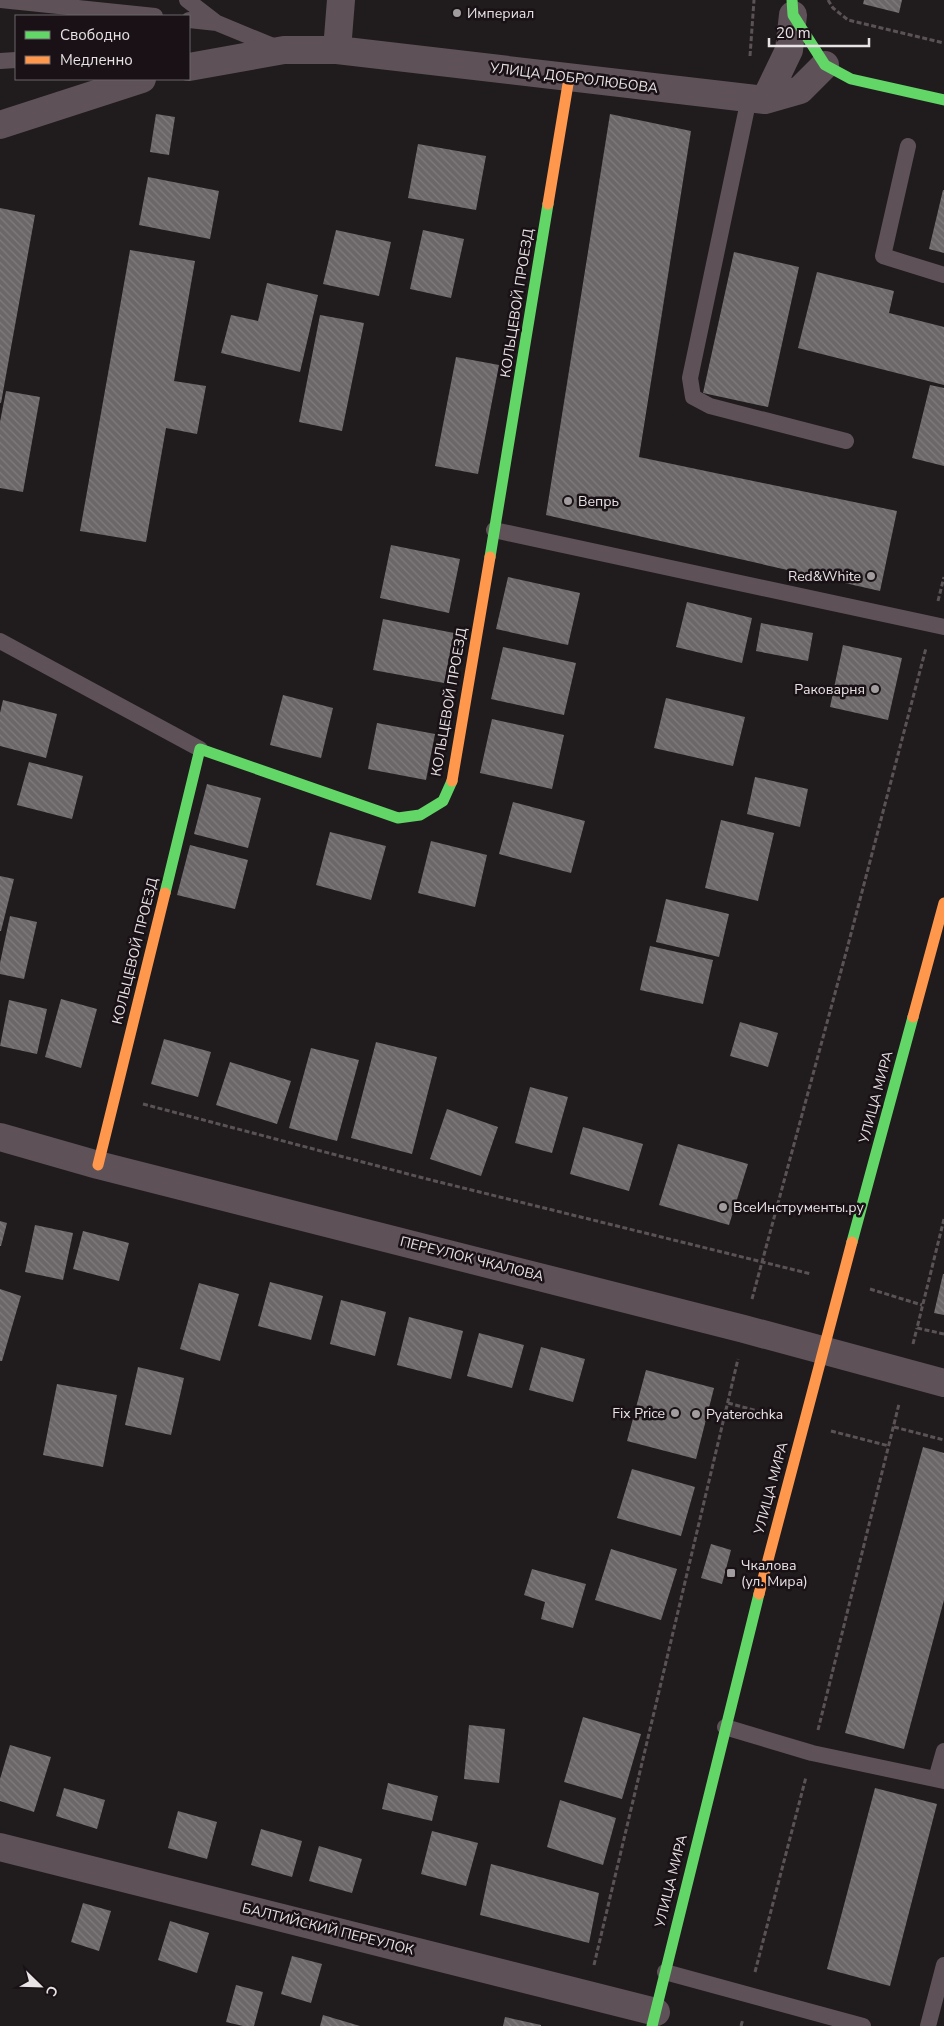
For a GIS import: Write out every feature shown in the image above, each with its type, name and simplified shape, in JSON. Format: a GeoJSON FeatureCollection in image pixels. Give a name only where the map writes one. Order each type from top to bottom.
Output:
{"type":"FeatureCollection","features":[{"type":"Feature","properties":{"kind":"street"},"geometry":{"type":"LineString","coordinates":[[337,50],[341,0]]}},
{"type":"Feature","properties":{"kind":"street"},"geometry":{"type":"LineString","coordinates":[[792,8],[825,65],[851,79],[944,100]]}},
{"type":"Feature","properties":{"kind":"street"},"geometry":{"type":"LineString","coordinates":[[757,99],[789,50],[792,8]]}},
{"type":"Feature","properties":{"kind":"street","name":"УЛИЦА ДОБРОЛЮБОВА"},"geometry":{"type":"LineString","coordinates":[[190,67],[284,50],[337,50],[757,99],[800,90],[825,65]]}},
{"type":"Feature","properties":{"kind":"street","name":"КОЛЬЦЕВОЙ ПРОЕЗД"},"geometry":{"type":"LineString","coordinates":[[98,1165],[200,749],[398,818],[420,816],[443,801],[453,778],[569,78]]}},
{"type":"Feature","properties":{"kind":"street"},"geometry":{"type":"LineString","coordinates":[[0,125],[139,80]]}},
{"type":"Feature","properties":{"kind":"street","name":"УЛИЦА МИРА"},"geometry":{"type":"LineString","coordinates":[[654,2019],[725,1727],[823,1350],[944,904]]}},
{"type":"Feature","properties":{"kind":"street","name":"ПЕРЕУЛОК ЧКАЛОВА"},"geometry":{"type":"LineString","coordinates":[[0,1137],[98,1165],[487,1262],[944,1383]]}},
{"type":"Feature","properties":{"kind":"street","name":"БАЛТИЙСКИЙ ПЕРЕУЛОК"},"geometry":{"type":"LineString","coordinates":[[0,1847],[654,2019]]}},
{"type":"Feature","properties":{"kind":"lane"},"geometry":{"type":"LineString","coordinates":[[1,0],[144,15]]}},
{"type":"Feature","properties":{"kind":"lane"},"geometry":{"type":"LineString","coordinates":[[187,0],[217,23],[284,50]]}},
{"type":"Feature","properties":{"kind":"lane"},"geometry":{"type":"LineString","coordinates":[[190,20],[217,23]]}},
{"type":"Feature","properties":{"kind":"lane"},"geometry":{"type":"LineString","coordinates":[[190,29],[217,23]]}},
{"type":"Feature","properties":{"kind":"lane"},"geometry":{"type":"LineString","coordinates":[[0,61],[15,60]]}},
{"type":"Feature","properties":{"kind":"lane"},"geometry":{"type":"LineString","coordinates":[[757,99],[690,378],[693,397],[710,406],[846,441]]}},
{"type":"Feature","properties":{"kind":"lane"},"geometry":{"type":"LineString","coordinates":[[908,146],[883,256],[944,275]]}},
{"type":"Feature","properties":{"kind":"lane"},"geometry":{"type":"LineString","coordinates":[[494,530],[944,627]]}},
{"type":"Feature","properties":{"kind":"lane"},"geometry":{"type":"LineString","coordinates":[[0,641],[200,749]]}},
{"type":"Feature","properties":{"kind":"lane"},"geometry":{"type":"LineString","coordinates":[[725,1727],[812,1753],[940,1780],[944,1750]]}},
{"type":"Feature","properties":{"kind":"lane"},"geometry":{"type":"LineString","coordinates":[[928,2026],[944,1965]]}},
{"type":"Feature","properties":{"kind":"lane"},"geometry":{"type":"LineString","coordinates":[[664,1972],[863,2026]]}},
{"type":"Feature","properties":{"kind":"path"},"geometry":{"type":"LineString","coordinates":[[749,64],[754,0]]}},
{"type":"Feature","properties":{"kind":"path"},"geometry":{"type":"LineString","coordinates":[[828,0],[848,20],[944,43]]}},
{"type":"Feature","properties":{"kind":"path"},"geometry":{"type":"LineString","coordinates":[[142,1104],[427,1180],[761,1260],[922,1305]]}},
{"type":"Feature","properties":{"kind":"path"},"geometry":{"type":"LineString","coordinates":[[741,2026],[894,1428],[944,1219]]}},
{"type":"Feature","properties":{"kind":"path"},"geometry":{"type":"LineString","coordinates":[[917,1328],[944,1334]]}},
{"type":"Feature","properties":{"kind":"path"},"geometry":{"type":"LineString","coordinates":[[894,1428],[944,1440]]}},
{"type":"Feature","properties":{"kind":"building"},"geometry":{"type":"Polygon","coordinates":[[[864,0],[902,0],[899,13],[863,4],[864,0]]]}},
{"type":"Feature","properties":{"kind":"building"},"geometry":{"type":"Polygon","coordinates":[[[156,114],[175,117],[169,155],[150,152],[156,114]]]}},
{"type":"Feature","properties":{"kind":"building"},"geometry":{"type":"Polygon","coordinates":[[[610,114],[691,131],[639,457],[897,511],[880,591],[546,515],[610,114]]]}},
{"type":"Feature","properties":{"kind":"building"},"geometry":{"type":"Polygon","coordinates":[[[418,144],[486,156],[476,210],[408,198],[418,144]]]}},
{"type":"Feature","properties":{"kind":"building"},"geometry":{"type":"Polygon","coordinates":[[[148,177],[219,191],[210,239],[139,225],[148,177]]]}},
{"type":"Feature","properties":{"kind":"building"},"geometry":{"type":"Polygon","coordinates":[[[944,190],[944,253],[929,249],[944,190]]]}},
{"type":"Feature","properties":{"kind":"building"},"geometry":{"type":"Polygon","coordinates":[[[0,208],[35,215],[1,403],[0,403],[0,208]]]}},
{"type":"Feature","properties":{"kind":"building"},"geometry":{"type":"Polygon","coordinates":[[[336,230],[391,242],[379,296],[323,284],[336,230]]]}},
{"type":"Feature","properties":{"kind":"building"},"geometry":{"type":"Polygon","coordinates":[[[423,230],[464,239],[451,298],[410,289],[423,230]]]}},
{"type":"Feature","properties":{"kind":"building"},"geometry":{"type":"Polygon","coordinates":[[[130,250],[195,261],[174,381],[206,386],[197,434],[166,428],[146,542],[80,531],[130,250]]]}},
{"type":"Feature","properties":{"kind":"building"},"geometry":{"type":"Polygon","coordinates":[[[734,252],[799,267],[768,407],[703,393],[734,252]]]}},
{"type":"Feature","properties":{"kind":"building"},"geometry":{"type":"Polygon","coordinates":[[[817,272],[894,291],[889,313],[944,327],[944,385],[798,348],[817,272]]]}},
{"type":"Feature","properties":{"kind":"building"},"geometry":{"type":"Polygon","coordinates":[[[267,283],[318,295],[300,372],[221,353],[231,315],[258,321],[267,283]]]}},
{"type":"Feature","properties":{"kind":"building"},"geometry":{"type":"Polygon","coordinates":[[[320,315],[364,323],[342,431],[299,422],[320,315]]]}},
{"type":"Feature","properties":{"kind":"building"},"geometry":{"type":"Polygon","coordinates":[[[456,357],[499,365],[478,474],[435,466],[456,357]]]}},
{"type":"Feature","properties":{"kind":"building"},"geometry":{"type":"Polygon","coordinates":[[[930,385],[944,388],[944,466],[912,458],[930,385]]]}},
{"type":"Feature","properties":{"kind":"building"},"geometry":{"type":"Polygon","coordinates":[[[6,391],[40,397],[23,492],[0,488],[0,422],[6,391]]]}},
{"type":"Feature","properties":{"kind":"building"},"geometry":{"type":"Polygon","coordinates":[[[391,545],[460,559],[449,613],[380,598],[391,545]]]}},
{"type":"Feature","properties":{"kind":"building"},"geometry":{"type":"Polygon","coordinates":[[[508,577],[580,593],[568,645],[496,629],[508,577]]]}},
{"type":"Feature","properties":{"kind":"building"},"geometry":{"type":"Polygon","coordinates":[[[687,602],[752,618],[742,663],[676,647],[687,602]]]}},
{"type":"Feature","properties":{"kind":"building"},"geometry":{"type":"Polygon","coordinates":[[[383,619],[454,633],[444,683],[373,670],[383,619]]]}},
{"type":"Feature","properties":{"kind":"building"},"geometry":{"type":"Polygon","coordinates":[[[761,623],[813,633],[808,661],[756,651],[761,623]]]}},
{"type":"Feature","properties":{"kind":"building"},"geometry":{"type":"Polygon","coordinates":[[[843,645],[902,658],[888,720],[830,707],[843,645]]]}},
{"type":"Feature","properties":{"kind":"building"},"geometry":{"type":"Polygon","coordinates":[[[503,647],[576,663],[564,715],[491,699],[503,647]]]}},
{"type":"Feature","properties":{"kind":"building"},"geometry":{"type":"Polygon","coordinates":[[[283,695],[333,708],[321,758],[270,745],[283,695]]]}},
{"type":"Feature","properties":{"kind":"building"},"geometry":{"type":"Polygon","coordinates":[[[666,698],[745,717],[733,766],[654,748],[666,698]]]}},
{"type":"Feature","properties":{"kind":"building"},"geometry":{"type":"Polygon","coordinates":[[[3,700],[57,714],[46,758],[0,746],[0,713],[3,700]]]}},
{"type":"Feature","properties":{"kind":"building"},"geometry":{"type":"Polygon","coordinates":[[[492,719],[564,735],[552,789],[480,773],[492,719]]]}},
{"type":"Feature","properties":{"kind":"building"},"geometry":{"type":"Polygon","coordinates":[[[377,723],[435,734],[426,780],[368,769],[377,723]]]}},
{"type":"Feature","properties":{"kind":"building"},"geometry":{"type":"Polygon","coordinates":[[[29,762],[83,776],[72,819],[17,805],[29,762]]]}},
{"type":"Feature","properties":{"kind":"building"},"geometry":{"type":"Polygon","coordinates":[[[755,777],[808,789],[800,827],[747,814],[755,777]]]}},
{"type":"Feature","properties":{"kind":"building"},"geometry":{"type":"Polygon","coordinates":[[[207,784],[261,798],[248,848],[194,834],[207,784]]]}},
{"type":"Feature","properties":{"kind":"building"},"geometry":{"type":"Polygon","coordinates":[[[513,802],[585,821],[571,873],[499,854],[513,802]]]}},
{"type":"Feature","properties":{"kind":"building"},"geometry":{"type":"Polygon","coordinates":[[[721,820],[774,833],[758,901],[705,888],[721,820]]]}},
{"type":"Feature","properties":{"kind":"building"},"geometry":{"type":"Polygon","coordinates":[[[330,832],[386,846],[371,900],[316,885],[330,832]]]}},
{"type":"Feature","properties":{"kind":"building"},"geometry":{"type":"Polygon","coordinates":[[[431,841],[487,855],[475,907],[418,893],[431,841]]]}},
{"type":"Feature","properties":{"kind":"building"},"geometry":{"type":"Polygon","coordinates":[[[190,845],[248,860],[235,909],[177,895],[190,845]]]}},
{"type":"Feature","properties":{"kind":"building"},"geometry":{"type":"Polygon","coordinates":[[[0,876],[14,879],[1,931],[0,931],[0,876]]]}},
{"type":"Feature","properties":{"kind":"building"},"geometry":{"type":"Polygon","coordinates":[[[666,899],[729,914],[719,957],[656,942],[666,899]]]}},
{"type":"Feature","properties":{"kind":"building"},"geometry":{"type":"Polygon","coordinates":[[[10,916],[37,922],[24,979],[0,974],[0,963],[10,916]]]}},
{"type":"Feature","properties":{"kind":"building"},"geometry":{"type":"Polygon","coordinates":[[[650,946],[713,960],[703,1004],[640,990],[650,946]]]}},
{"type":"Feature","properties":{"kind":"building"},"geometry":{"type":"Polygon","coordinates":[[[61,999],[97,1009],[81,1068],[45,1057],[61,999]]]}},
{"type":"Feature","properties":{"kind":"building"},"geometry":{"type":"Polygon","coordinates":[[[9,1000],[47,1009],[37,1054],[0,1046],[9,1000]]]}},
{"type":"Feature","properties":{"kind":"building"},"geometry":{"type":"Polygon","coordinates":[[[740,1022],[778,1033],[768,1067],[730,1056],[740,1022]]]}},
{"type":"Feature","properties":{"kind":"building"},"geometry":{"type":"Polygon","coordinates":[[[164,1039],[211,1052],[198,1097],[151,1084],[164,1039]]]}},
{"type":"Feature","properties":{"kind":"building"},"geometry":{"type":"Polygon","coordinates":[[[376,1042],[437,1057],[412,1154],[351,1138],[376,1042]]]}},
{"type":"Feature","properties":{"kind":"building"},"geometry":{"type":"Polygon","coordinates":[[[311,1048],[359,1060],[337,1141],[289,1128],[311,1048]]]}},
{"type":"Feature","properties":{"kind":"building"},"geometry":{"type":"Polygon","coordinates":[[[230,1062],[291,1081],[277,1124],[216,1105],[230,1062]]]}},
{"type":"Feature","properties":{"kind":"building"},"geometry":{"type":"Polygon","coordinates":[[[530,1087],[568,1097],[552,1153],[515,1143],[530,1087]]]}},
{"type":"Feature","properties":{"kind":"building"},"geometry":{"type":"Polygon","coordinates":[[[447,1109],[498,1127],[481,1176],[430,1159],[447,1109]]]}},
{"type":"Feature","properties":{"kind":"building"},"geometry":{"type":"Polygon","coordinates":[[[583,1127],[643,1144],[629,1191],[570,1174],[583,1127]]]}},
{"type":"Feature","properties":{"kind":"building"},"geometry":{"type":"Polygon","coordinates":[[[678,1144],[748,1164],[729,1225],[659,1205],[678,1144]]]}},
{"type":"Feature","properties":{"kind":"building"},"geometry":{"type":"Polygon","coordinates":[[[0,1221],[7,1223],[1,1246],[0,1246],[0,1221]]]}},
{"type":"Feature","properties":{"kind":"building"},"geometry":{"type":"Polygon","coordinates":[[[35,1225],[73,1233],[63,1280],[25,1272],[35,1225]]]}},
{"type":"Feature","properties":{"kind":"building"},"geometry":{"type":"Polygon","coordinates":[[[83,1231],[129,1243],[119,1281],[73,1269],[83,1231]]]}},
{"type":"Feature","properties":{"kind":"building"},"geometry":{"type":"Polygon","coordinates":[[[944,1274],[944,1315],[934,1313],[944,1274]]]}},
{"type":"Feature","properties":{"kind":"building"},"geometry":{"type":"Polygon","coordinates":[[[270,1282],[323,1296],[311,1340],[258,1326],[270,1282]]]}},
{"type":"Feature","properties":{"kind":"building"},"geometry":{"type":"Polygon","coordinates":[[[199,1283],[239,1294],[220,1361],[180,1349],[199,1283]]]}},
{"type":"Feature","properties":{"kind":"building"},"geometry":{"type":"Polygon","coordinates":[[[0,1289],[21,1296],[2,1361],[0,1361],[0,1289]]]}},
{"type":"Feature","properties":{"kind":"building"},"geometry":{"type":"Polygon","coordinates":[[[341,1300],[386,1312],[375,1356],[330,1344],[341,1300]]]}},
{"type":"Feature","properties":{"kind":"building"},"geometry":{"type":"Polygon","coordinates":[[[409,1317],[463,1331],[451,1379],[397,1365],[409,1317]]]}},
{"type":"Feature","properties":{"kind":"building"},"geometry":{"type":"Polygon","coordinates":[[[479,1333],[524,1345],[512,1388],[467,1376],[479,1333]]]}},
{"type":"Feature","properties":{"kind":"building"},"geometry":{"type":"Polygon","coordinates":[[[541,1347],[585,1359],[573,1402],[529,1390],[541,1347]]]}},
{"type":"Feature","properties":{"kind":"building"},"geometry":{"type":"Polygon","coordinates":[[[138,1367],[184,1378],[171,1435],[125,1425],[138,1367]]]}},
{"type":"Feature","properties":{"kind":"building"},"geometry":{"type":"Polygon","coordinates":[[[646,1370],[714,1388],[696,1459],[627,1441],[646,1370]]]}},
{"type":"Feature","properties":{"kind":"building"},"geometry":{"type":"Polygon","coordinates":[[[57,1384],[117,1395],[103,1467],[43,1455],[57,1384]]]}},
{"type":"Feature","properties":{"kind":"building"},"geometry":{"type":"Polygon","coordinates":[[[923,1447],[944,1453],[944,1600],[904,1749],[845,1733],[923,1447]]]}},
{"type":"Feature","properties":{"kind":"building"},"geometry":{"type":"Polygon","coordinates":[[[632,1469],[695,1487],[681,1536],[617,1518],[632,1469]]]}},
{"type":"Feature","properties":{"kind":"building"},"geometry":{"type":"Polygon","coordinates":[[[711,1544],[731,1550],[722,1584],[701,1578],[711,1544]]]}},
{"type":"Feature","properties":{"kind":"building"},"geometry":{"type":"Polygon","coordinates":[[[611,1549],[677,1569],[661,1620],[595,1600],[611,1549]]]}},
{"type":"Feature","properties":{"kind":"building"},"geometry":{"type":"Polygon","coordinates":[[[532,1569],[586,1584],[573,1628],[541,1619],[545,1602],[524,1595],[532,1569]]]}},
{"type":"Feature","properties":{"kind":"building"},"geometry":{"type":"Polygon","coordinates":[[[583,1717],[641,1734],[622,1799],[564,1782],[583,1717]]]}},
{"type":"Feature","properties":{"kind":"building"},"geometry":{"type":"Polygon","coordinates":[[[469,1725],[505,1729],[499,1783],[464,1779],[469,1725]]]}},
{"type":"Feature","properties":{"kind":"building"},"geometry":{"type":"Polygon","coordinates":[[[10,1745],[51,1757],[34,1812],[0,1801],[0,1779],[10,1745]]]}},
{"type":"Feature","properties":{"kind":"building"},"geometry":{"type":"Polygon","coordinates":[[[388,1783],[438,1796],[432,1821],[382,1809],[388,1783]]]}},
{"type":"Feature","properties":{"kind":"building"},"geometry":{"type":"Polygon","coordinates":[[[64,1788],[105,1800],[97,1829],[56,1816],[64,1788]]]}},
{"type":"Feature","properties":{"kind":"building"},"geometry":{"type":"Polygon","coordinates":[[[875,1788],[937,1804],[890,1986],[827,1969],[875,1788]]]}},
{"type":"Feature","properties":{"kind":"building"},"geometry":{"type":"Polygon","coordinates":[[[560,1800],[616,1818],[603,1865],[547,1847],[560,1800]]]}},
{"type":"Feature","properties":{"kind":"building"},"geometry":{"type":"Polygon","coordinates":[[[178,1811],[217,1822],[207,1859],[168,1848],[178,1811]]]}},
{"type":"Feature","properties":{"kind":"building"},"geometry":{"type":"Polygon","coordinates":[[[261,1829],[302,1841],[292,1877],[251,1865],[261,1829]]]}},
{"type":"Feature","properties":{"kind":"building"},"geometry":{"type":"Polygon","coordinates":[[[432,1831],[478,1843],[466,1886],[421,1874],[432,1831]]]}},
{"type":"Feature","properties":{"kind":"building"},"geometry":{"type":"Polygon","coordinates":[[[319,1846],[362,1859],[352,1893],[309,1881],[319,1846]]]}},
{"type":"Feature","properties":{"kind":"building"},"geometry":{"type":"Polygon","coordinates":[[[491,1864],[599,1893],[589,1943],[480,1915],[491,1864]]]}},
{"type":"Feature","properties":{"kind":"building"},"geometry":{"type":"Polygon","coordinates":[[[83,1903],[111,1911],[99,1951],[71,1942],[83,1903]]]}},
{"type":"Feature","properties":{"kind":"building"},"geometry":{"type":"Polygon","coordinates":[[[170,1921],[209,1933],[197,1973],[158,1960],[170,1921]]]}},
{"type":"Feature","properties":{"kind":"building"},"geometry":{"type":"Polygon","coordinates":[[[292,1956],[322,1964],[311,2003],[281,1994],[292,1956]]]}},
{"type":"Feature","properties":{"kind":"building"},"geometry":{"type":"Polygon","coordinates":[[[236,1985],[263,1992],[254,2026],[243,2026],[226,2022],[236,1985]]]}},
{"type":"Feature","properties":{"kind":"building"},"geometry":{"type":"Polygon","coordinates":[[[323,2015],[360,2026],[320,2026],[323,2015]]]}},
{"type":"Feature","properties":{"kind":"building"},"geometry":{"type":"Polygon","coordinates":[[[505,2017],[541,2025],[541,2026],[503,2026],[505,2017]]]}},
{"type":"Feature","properties":{"kind":"traffic: fast"},"geometry":{"type":"LineString","coordinates":[[792,0],[793,15],[825,65],[851,79],[944,100]]}},
{"type":"Feature","properties":{"kind":"traffic: fast"},"geometry":{"type":"LineString","coordinates":[[490,557],[548,204]]}},
{"type":"Feature","properties":{"kind":"traffic: fast"},"geometry":{"type":"LineString","coordinates":[[165,893],[200,749],[398,818],[420,815],[443,801],[452,781]]}},
{"type":"Feature","properties":{"kind":"traffic: fast"},"geometry":{"type":"LineString","coordinates":[[852,1242],[913,1017]]}},
{"type":"Feature","properties":{"kind":"traffic: fast"},"geometry":{"type":"LineString","coordinates":[[652,2026],[759,1594]]}},
{"type":"Feature","properties":{"kind":"traffic: slow"},"geometry":{"type":"LineString","coordinates":[[548,204],[569,78]]}},
{"type":"Feature","properties":{"kind":"traffic: slow"},"geometry":{"type":"LineString","coordinates":[[452,781],[490,557]]}},
{"type":"Feature","properties":{"kind":"traffic: slow"},"geometry":{"type":"LineString","coordinates":[[98,1165],[165,893]]}},
{"type":"Feature","properties":{"kind":"traffic: slow"},"geometry":{"type":"LineString","coordinates":[[913,1017],[944,903]]}},
{"type":"Feature","properties":{"kind":"traffic: slow"},"geometry":{"type":"LineString","coordinates":[[759,1594],[852,1242]]}},
{"type":"Feature","properties":{"kind":"place","name":"Империал"},"geometry":{"type":"Point","coordinates":[457,13]}},
{"type":"Feature","properties":{"kind":"place","name":"Вепрь"},"geometry":{"type":"Point","coordinates":[568,501]}},
{"type":"Feature","properties":{"kind":"place","name":"Red&White"},"geometry":{"type":"Point","coordinates":[871,576]}},
{"type":"Feature","properties":{"kind":"place","name":"Раковарня"},"geometry":{"type":"Point","coordinates":[875,689]}},
{"type":"Feature","properties":{"kind":"place","name":"ВсеИнструменты.ру"},"geometry":{"type":"Point","coordinates":[723,1207]}},
{"type":"Feature","properties":{"kind":"place","name":"Fix Price"},"geometry":{"type":"Point","coordinates":[675,1413]}},
{"type":"Feature","properties":{"kind":"place","name":"Pyaterochka"},"geometry":{"type":"Point","coordinates":[696,1414]}},
{"type":"Feature","properties":{"kind":"place","name":"Чкалова (ул. Мира)"},"geometry":{"type":"Point","coordinates":[731,1573]}}]}
